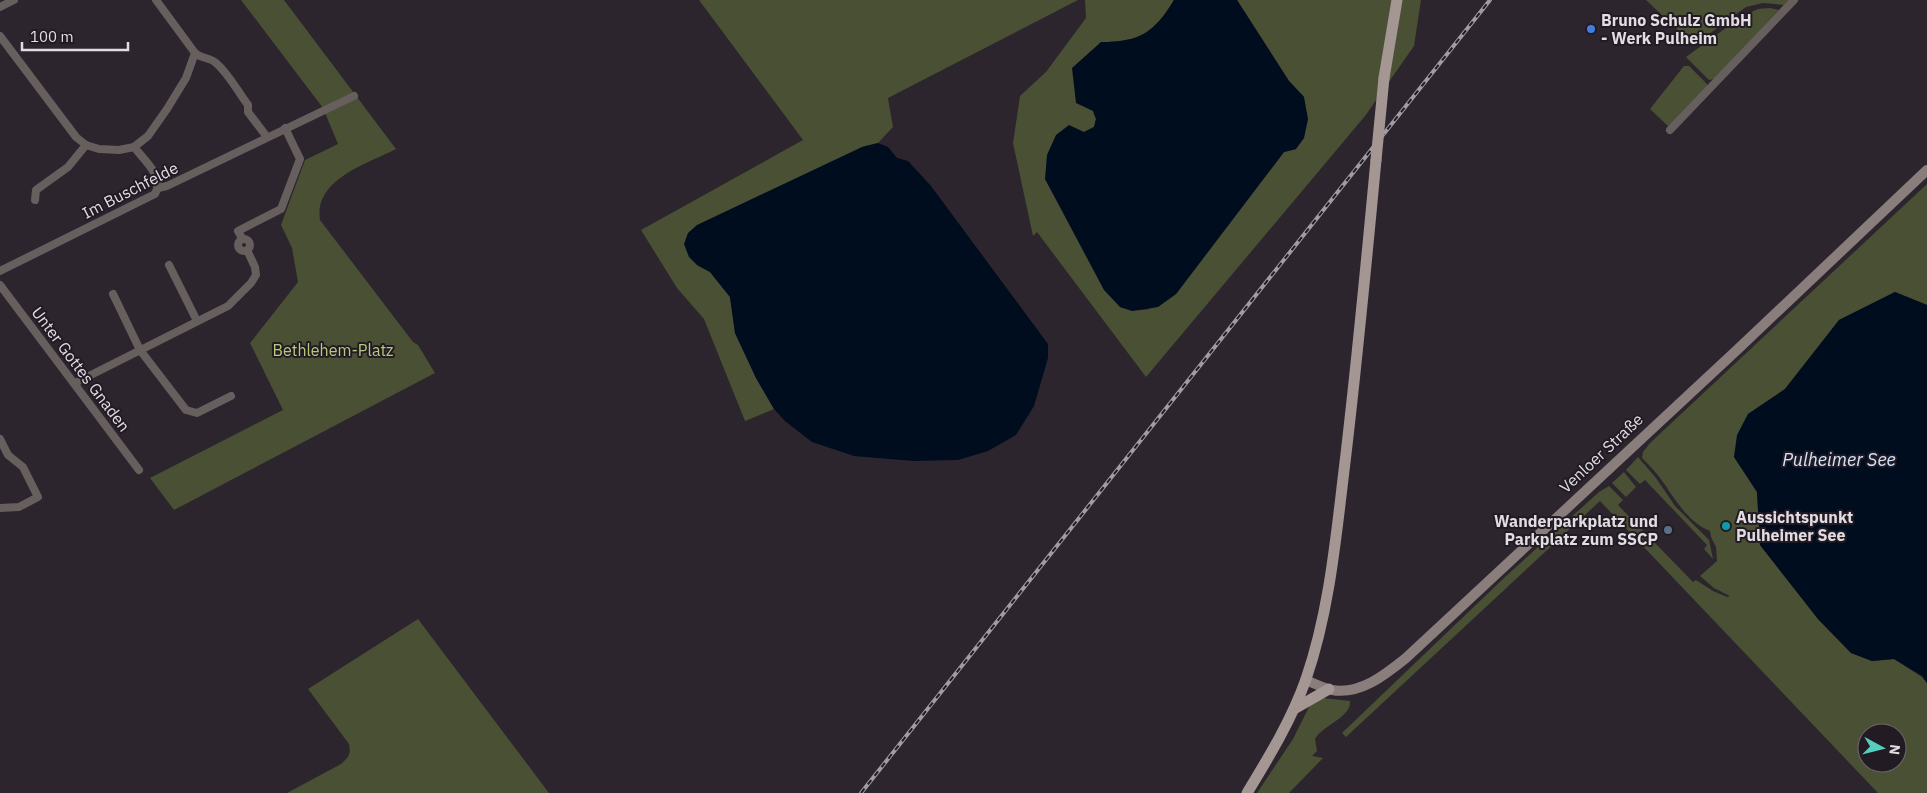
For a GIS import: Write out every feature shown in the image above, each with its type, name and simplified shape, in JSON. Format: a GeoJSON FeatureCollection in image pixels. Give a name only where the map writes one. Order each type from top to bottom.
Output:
{"type":"FeatureCollection","features":[{"type":"Feature","properties":{"kind":"main road"},"geometry":{"type":"LineString","coordinates":[[1247,793],[1263,768],[1294,709],[1318,642],[1331,579],[1348,440],[1384,78],[1397,0]]}},
{"type":"Feature","properties":{"kind":"main road","name":"Venloer Straße"},"geometry":{"type":"LineString","coordinates":[[1305,680],[1329,689],[1355,689],[1380,678],[1406,658],[1927,170]]}},
{"type":"Feature","properties":{"kind":"main road"},"geometry":{"type":"LineString","coordinates":[[1294,709],[1329,689]]}},
{"type":"Feature","properties":{"kind":"street"},"geometry":{"type":"LineString","coordinates":[[0,7],[14,0]]}},
{"type":"Feature","properties":{"kind":"street"},"geometry":{"type":"LineString","coordinates":[[156,0],[195,53],[218,64],[248,105],[248,112],[267,138]]}},
{"type":"Feature","properties":{"kind":"street"},"geometry":{"type":"LineString","coordinates":[[1670,130],[1794,0]]}},
{"type":"Feature","properties":{"kind":"street"},"geometry":{"type":"LineString","coordinates":[[0,36],[76,137],[86,145],[99,149],[119,150],[134,147],[148,136],[186,78],[195,53]]}},
{"type":"Feature","properties":{"kind":"street","name":"Im Buschfelde"},"geometry":{"type":"LineString","coordinates":[[0,271],[152,196],[158,188],[167,186],[354,96]]}},
{"type":"Feature","properties":{"kind":"street"},"geometry":{"type":"LineString","coordinates":[[75,383],[228,306],[254,279],[256,271],[247,250],[250,242],[248,239],[242,238],[238,231],[281,210],[300,159],[285,128]]}},
{"type":"Feature","properties":{"kind":"street"},"geometry":{"type":"LineString","coordinates":[[35,200],[36,190],[68,167],[86,145]]}},
{"type":"Feature","properties":{"kind":"street"},"geometry":{"type":"LineString","coordinates":[[134,147],[157,177],[158,188]]}},
{"type":"Feature","properties":{"kind":"street"},"geometry":{"type":"LineString","coordinates":[[169,265],[197,321]]}},
{"type":"Feature","properties":{"kind":"street","name":"Unter Gottes Gnaden"},"geometry":{"type":"LineString","coordinates":[[0,285],[139,470]]}},
{"type":"Feature","properties":{"kind":"street"},"geometry":{"type":"LineString","coordinates":[[113,294],[140,350],[189,412],[197,413],[231,396]]}},
{"type":"Feature","properties":{"kind":"street"},"geometry":{"type":"LineString","coordinates":[[0,439],[8,455],[23,466],[38,497],[19,507],[0,508]]}},
{"type":"Feature","properties":{"kind":"green space","name":"Bethlehem-Platz"},"geometry":{"type":"Polygon","coordinates":[[[241,0],[284,0],[396,149],[358,167],[334,183],[325,194],[320,206],[320,220],[413,342],[418,345],[435,373],[174,510],[150,478],[283,410],[250,343],[298,282],[292,248],[281,225],[305,160],[338,144],[323,108],[241,0]]]}},
{"type":"Feature","properties":{"kind":"green space"},"geometry":{"type":"Polygon","coordinates":[[[699,0],[1078,0],[888,98],[893,127],[878,143],[862,147],[697,265],[710,272],[730,297],[735,333],[756,378],[774,409],[745,421],[704,319],[677,288],[641,230],[803,140],[699,0]]]}},
{"type":"Feature","properties":{"kind":"green space"},"geometry":{"type":"Polygon","coordinates":[[[1085,0],[1174,0],[1160,20],[1144,33],[1126,40],[1101,42],[1093,111],[1096,119],[1094,127],[1084,132],[1045,179],[1120,307],[1143,310],[1163,303],[1176,294],[1284,152],[1296,149],[1304,97],[1289,81],[1237,0],[1421,0],[1414,46],[1365,116],[1146,377],[1037,232],[1033,236],[1013,143],[1020,96],[1046,72],[1086,18],[1085,0]]]}},
{"type":"Feature","properties":{"kind":"green space"},"geometry":{"type":"Polygon","coordinates":[[[1646,0],[1789,0],[1784,5],[1763,3],[1746,7],[1694,45],[1646,0]]]}},
{"type":"Feature","properties":{"kind":"green space"},"geometry":{"type":"Polygon","coordinates":[[[1770,8],[1779,10],[1714,79],[1709,80],[1686,57],[1741,17],[1758,9],[1770,8]]]}},
{"type":"Feature","properties":{"kind":"green space"},"geometry":{"type":"Polygon","coordinates":[[[1684,66],[1689,66],[1707,84],[1707,87],[1669,127],[1650,109],[1684,66]]]}},
{"type":"Feature","properties":{"kind":"green space"},"geometry":{"type":"Polygon","coordinates":[[[1927,184],[1927,305],[1895,292],[1839,320],[1785,389],[1748,414],[1734,457],[1757,492],[1760,545],[1818,619],[1851,653],[1872,661],[1894,659],[1922,677],[1927,683],[1927,793],[1878,793],[1859,773],[1907,773],[1907,723],[1857,723],[1857,771],[1600,501],[1346,737],[1342,733],[1505,577],[1599,492],[1609,486],[1623,500],[1618,505],[1693,582],[1696,580],[1713,591],[1727,597],[1730,596],[1714,588],[1700,576],[1717,561],[1716,547],[1710,531],[1694,522],[1676,501],[1658,475],[1642,458],[1643,452],[1650,443],[1927,184]]]}},
{"type":"Feature","properties":{"kind":"green space"},"geometry":{"type":"Polygon","coordinates":[[[1638,457],[1656,478],[1675,506],[1709,540],[1713,559],[1704,549],[1707,545],[1645,480],[1640,484],[1626,470],[1638,457]]]}},
{"type":"Feature","properties":{"kind":"green space"},"geometry":{"type":"Polygon","coordinates":[[[1624,472],[1636,487],[1626,497],[1612,483],[1624,472]]]}},
{"type":"Feature","properties":{"kind":"green space"},"geometry":{"type":"Polygon","coordinates":[[[418,619],[549,793],[287,793],[341,764],[348,757],[350,750],[349,744],[308,689],[418,619]]]}},
{"type":"Feature","properties":{"kind":"green space"},"geometry":{"type":"Polygon","coordinates":[[[1323,698],[1350,701],[1346,712],[1324,729],[1315,739],[1317,751],[1312,756],[1323,758],[1289,793],[1257,793],[1293,739],[1310,705],[1323,698]]]}},
{"type":"Feature","properties":{"kind":"water"},"geometry":{"type":"Polygon","coordinates":[[[1174,0],[1237,0],[1289,81],[1304,97],[1308,119],[1304,138],[1296,149],[1284,152],[1176,294],[1158,307],[1132,311],[1120,307],[1104,290],[1045,179],[1047,155],[1056,135],[1069,125],[1084,132],[1094,127],[1096,119],[1093,111],[1076,103],[1072,68],[1101,42],[1126,40],[1145,33],[1160,20],[1174,0]]]}},
{"type":"Feature","properties":{"kind":"water"},"geometry":{"type":"Polygon","coordinates":[[[878,143],[888,147],[897,158],[908,161],[931,186],[1048,344],[1048,358],[1034,406],[1016,435],[988,451],[958,460],[914,461],[854,456],[812,442],[785,421],[774,409],[756,378],[735,333],[730,297],[710,272],[697,265],[689,257],[684,244],[688,233],[697,225],[862,147],[878,143]]]}},
{"type":"Feature","properties":{"kind":"water","name":"Pulheimer See"},"geometry":{"type":"Polygon","coordinates":[[[1895,292],[1927,305],[1927,683],[1922,676],[1894,659],[1872,661],[1851,653],[1818,619],[1760,545],[1757,492],[1734,457],[1737,435],[1748,414],[1785,389],[1839,320],[1895,292]]]}},
{"type":"Feature","properties":{"kind":"railway"},"geometry":{"type":"LineString","coordinates":[[861,793],[1490,0]]}},
{"type":"Feature","properties":{"kind":"place","name":"Bruno Schulz GmbH - Werk Pulheim"},"geometry":{"type":"Point","coordinates":[1591,29]}},
{"type":"Feature","properties":{"kind":"place","name":"Aussichtspunkt Pulheimer See"},"geometry":{"type":"Point","coordinates":[1726,526]}},
{"type":"Feature","properties":{"kind":"place","name":"Wanderparkplatz und Parkplatz zum SSCP"},"geometry":{"type":"Point","coordinates":[1668,530]}}]}
